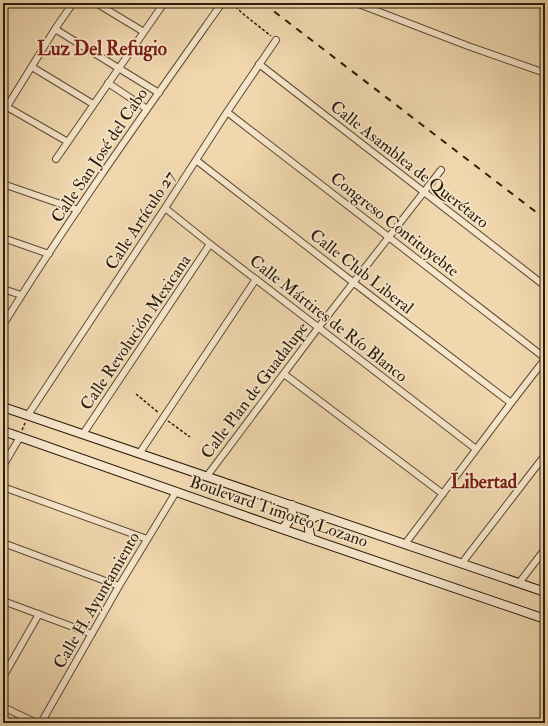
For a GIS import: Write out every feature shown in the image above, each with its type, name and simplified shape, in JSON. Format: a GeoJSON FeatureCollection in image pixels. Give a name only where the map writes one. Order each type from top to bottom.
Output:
{"type":"FeatureCollection","features":[{"type":"Feature","properties":{"kind":"main road","name":"Boulevard Timoteo Lozano"},"geometry":{"type":"LineString","coordinates":[[3,407],[545,592]]}},
{"type":"Feature","properties":{"kind":"main road","name":"Boulevard Timoteo Lozano"},"geometry":{"type":"LineString","coordinates":[[3,431],[545,619]]}},
{"type":"Feature","properties":{"kind":"main road"},"geometry":{"type":"LineString","coordinates":[[282,529],[291,517],[292,505]]}},
{"type":"Feature","properties":{"kind":"main road"},"geometry":{"type":"LineString","coordinates":[[311,539],[309,523],[315,516],[320,515]]}},
{"type":"Feature","properties":{"kind":"street"},"geometry":{"type":"LineString","coordinates":[[3,113],[55,29],[73,3]]}},
{"type":"Feature","properties":{"kind":"street"},"geometry":{"type":"LineString","coordinates":[[96,3],[144,32]]}},
{"type":"Feature","properties":{"kind":"street"},"geometry":{"type":"LineString","coordinates":[[56,159],[164,3]]}},
{"type":"Feature","properties":{"kind":"street","name":"Calle San José del Cabo"},"geometry":{"type":"LineString","coordinates":[[3,325],[21,295],[78,210],[222,3]]}},
{"type":"Feature","properties":{"kind":"street"},"geometry":{"type":"LineString","coordinates":[[356,3],[468,46],[545,73]]}},
{"type":"Feature","properties":{"kind":"street"},"geometry":{"type":"LineString","coordinates":[[55,29],[159,93]]}},
{"type":"Feature","properties":{"kind":"street","name":"Calle Artículo 27"},"geometry":{"type":"LineString","coordinates":[[28,415],[276,40]]}},
{"type":"Feature","properties":{"kind":"street","name":"Calle Asamblea de Querétaro"},"geometry":{"type":"LineString","coordinates":[[259,64],[545,286]]}},
{"type":"Feature","properties":{"kind":"street"},"geometry":{"type":"LineString","coordinates":[[32,67],[93,104]]}},
{"type":"Feature","properties":{"kind":"street"},"geometry":{"type":"LineString","coordinates":[[108,83],[147,109]]}},
{"type":"Feature","properties":{"kind":"street"},"geometry":{"type":"LineString","coordinates":[[7,106],[68,142]]}},
{"type":"Feature","properties":{"kind":"street","name":"Congreso Contituyebte"},"geometry":{"type":"LineString","coordinates":[[227,112],[545,359]]}},
{"type":"Feature","properties":{"kind":"street","name":"Calle Club Liberal"},"geometry":{"type":"LineString","coordinates":[[196,160],[511,403]]}},
{"type":"Feature","properties":{"kind":"street","name":"Calle Plan de Guadalupe"},"geometry":{"type":"LineString","coordinates":[[207,476],[318,328],[442,170]]}},
{"type":"Feature","properties":{"kind":"street"},"geometry":{"type":"LineString","coordinates":[[3,184],[78,210]]}},
{"type":"Feature","properties":{"kind":"street","name":"Calle Mártires de Río Blanco"},"geometry":{"type":"LineString","coordinates":[[165,208],[476,449]]}},
{"type":"Feature","properties":{"kind":"street"},"geometry":{"type":"LineString","coordinates":[[3,238],[49,254]]}},
{"type":"Feature","properties":{"kind":"street","name":"Calle Revolución Mexicana"},"geometry":{"type":"LineString","coordinates":[[83,434],[210,244]]}},
{"type":"Feature","properties":{"kind":"street"},"geometry":{"type":"LineString","coordinates":[[139,454],[256,279]]}},
{"type":"Feature","properties":{"kind":"street"},"geometry":{"type":"LineString","coordinates":[[3,289],[21,295]]}},
{"type":"Feature","properties":{"kind":"street"},"geometry":{"type":"LineString","coordinates":[[405,544],[545,359]]}},
{"type":"Feature","properties":{"kind":"street"},"geometry":{"type":"LineString","coordinates":[[284,374],[443,494]]}},
{"type":"Feature","properties":{"kind":"street"},"geometry":{"type":"LineString","coordinates":[[3,466],[20,437]]}},
{"type":"Feature","properties":{"kind":"street"},"geometry":{"type":"LineString","coordinates":[[462,563],[545,455]]}},
{"type":"Feature","properties":{"kind":"street"},"geometry":{"type":"LineString","coordinates":[[3,488],[147,539]]}},
{"type":"Feature","properties":{"kind":"street","name":"Calle H. Ayuntamiento"},"geometry":{"type":"LineString","coordinates":[[41,723],[119,586],[176,492]]}},
{"type":"Feature","properties":{"kind":"street"},"geometry":{"type":"LineString","coordinates":[[3,543],[119,586]]}},
{"type":"Feature","properties":{"kind":"street"},"geometry":{"type":"LineString","coordinates":[[519,583],[545,549]]}},
{"type":"Feature","properties":{"kind":"street"},"geometry":{"type":"LineString","coordinates":[[3,601],[92,634]]}},
{"type":"Feature","properties":{"kind":"street"},"geometry":{"type":"LineString","coordinates":[[3,677],[39,614]]}},
{"type":"Feature","properties":{"kind":"street"},"geometry":{"type":"LineString","coordinates":[[3,707],[37,723]]}},
{"type":"Feature","properties":{"kind":"path"},"geometry":{"type":"LineString","coordinates":[[232,3],[242,13],[276,40]]}},
{"type":"Feature","properties":{"kind":"path"},"geometry":{"type":"LineString","coordinates":[[20,437],[28,415]]}},
{"type":"Feature","properties":{"kind":"railway"},"geometry":{"type":"LineString","coordinates":[[263,3],[545,219]]}},
{"type":"Feature","properties":{"kind":"district","name":"Luz Del Refugio"},"geometry":{"type":"Point","coordinates":[102,48]}},
{"type":"Feature","properties":{"kind":"district","name":"Libertad"},"geometry":{"type":"Point","coordinates":[484,481]}}]}
